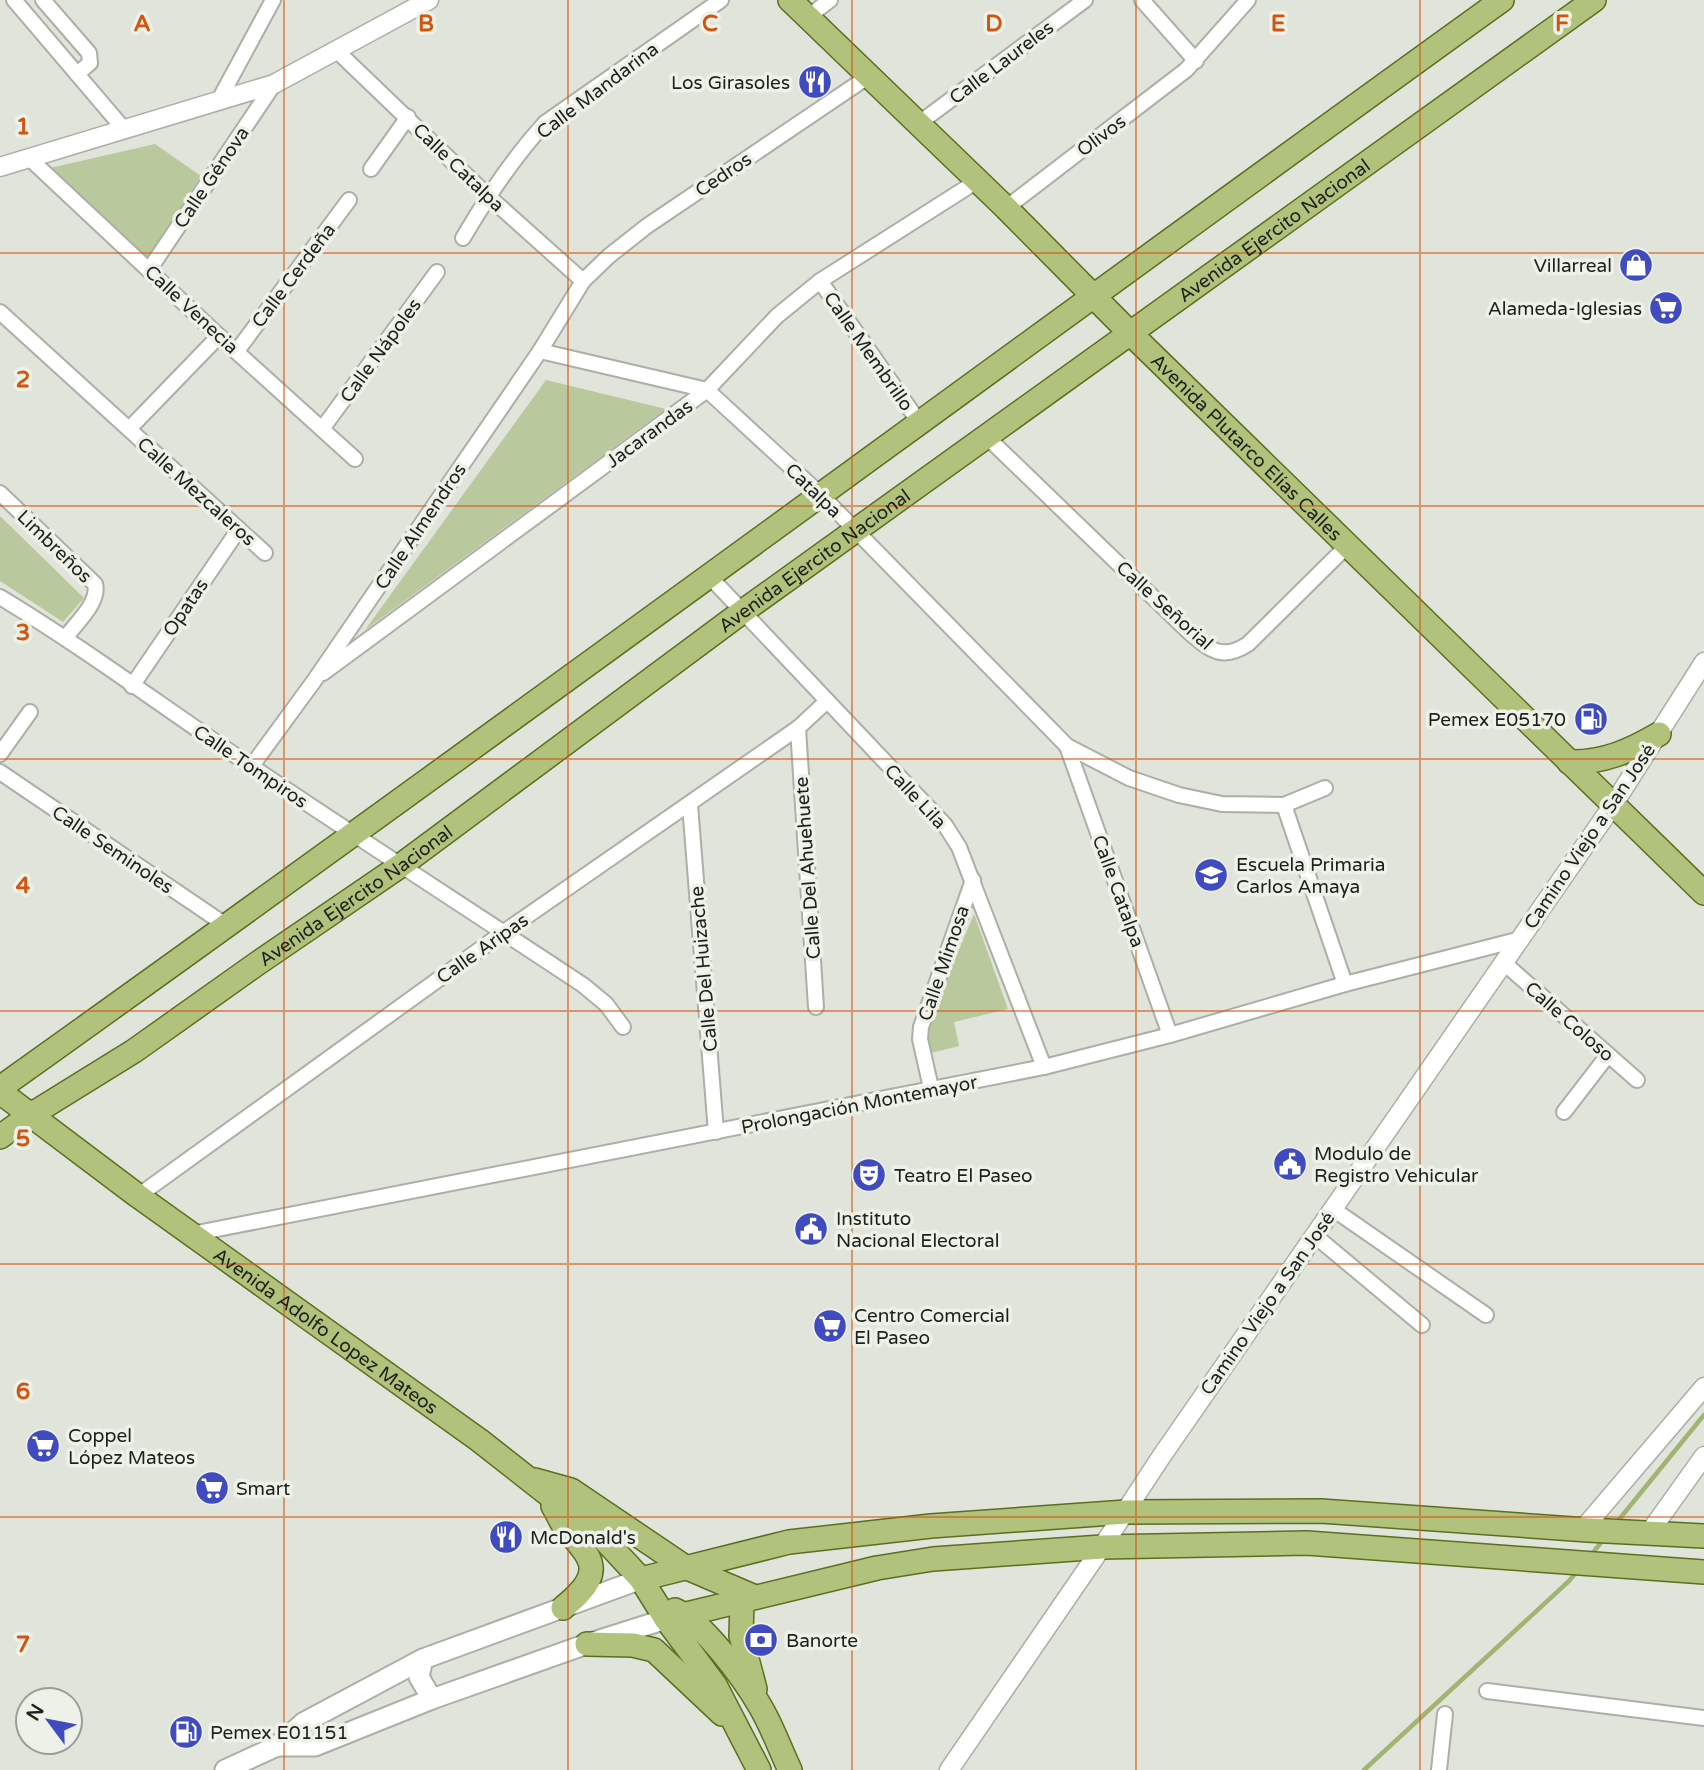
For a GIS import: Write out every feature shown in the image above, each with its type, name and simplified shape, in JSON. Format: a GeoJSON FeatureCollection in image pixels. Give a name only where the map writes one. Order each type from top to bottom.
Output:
{"type":"FeatureCollection","features":[{"type":"Feature","properties":{"kind":"main road","name":"Avenida Plutarco Elías Calles"},"geometry":{"type":"LineString","coordinates":[[790,0],[1006,208],[1129,332],[1704,893]]}},
{"type":"Feature","properties":{"kind":"main road"},"geometry":{"type":"LineString","coordinates":[[0,1090],[1092,295],[1503,0]]}},
{"type":"Feature","properties":{"kind":"main road","name":"Avenida Ejercito Nacional"},"geometry":{"type":"LineString","coordinates":[[0,1137],[134,1051],[400,866],[743,612],[988,438],[1129,332],[1594,0]]}},
{"type":"Feature","properties":{"kind":"main road"},"geometry":{"type":"LineString","coordinates":[[1569,762],[1585,762],[1614,756],[1659,734]]}},
{"type":"Feature","properties":{"kind":"main road","name":"Avenida Adolfo Lopez Mateos"},"geometry":{"type":"LineString","coordinates":[[0,1090],[29,1116],[138,1196],[525,1475],[600,1535],[669,1612]]}},
{"type":"Feature","properties":{"kind":"main road"},"geometry":{"type":"LineString","coordinates":[[525,1475],[571,1490],[685,1567],[748,1599]]}},
{"type":"Feature","properties":{"kind":"main road"},"geometry":{"type":"LineString","coordinates":[[547,1494],[565,1527],[583,1546],[591,1562],[589,1578],[581,1592],[563,1608]]}},
{"type":"Feature","properties":{"kind":"main road"},"geometry":{"type":"LineString","coordinates":[[225,1770],[277,1746],[303,1723],[422,1659],[641,1579],[789,1542],[931,1526],[1126,1511],[1321,1511],[1704,1536]]}},
{"type":"Feature","properties":{"kind":"main road"},"geometry":{"type":"LineString","coordinates":[[1307,1544],[1321,1511]]}},
{"type":"Feature","properties":{"kind":"main road"},"geometry":{"type":"LineString","coordinates":[[277,1746],[315,1746],[432,1699],[669,1612],[748,1599],[877,1568],[933,1559],[1102,1547],[1307,1544],[1704,1572]]}},
{"type":"Feature","properties":{"kind":"main road"},"geometry":{"type":"LineString","coordinates":[[618,1587],[669,1612],[717,1647],[760,1706]]}},
{"type":"Feature","properties":{"kind":"main road"},"geometry":{"type":"LineString","coordinates":[[748,1599],[741,1636],[760,1706],[790,1770]]}},
{"type":"Feature","properties":{"kind":"main road"},"geometry":{"type":"LineString","coordinates":[[669,1612],[715,1685],[759,1770]]}},
{"type":"Feature","properties":{"kind":"main road"},"geometry":{"type":"LineString","coordinates":[[587,1644],[633,1645],[654,1650],[737,1728]]}},
{"type":"Feature","properties":{"kind":"main road"},"geometry":{"type":"LineString","coordinates":[[422,1659],[419,1677],[432,1699]]}},
{"type":"Feature","properties":{"kind":"street"},"geometry":{"type":"LineString","coordinates":[[13,0],[123,128]]}},
{"type":"Feature","properties":{"kind":"street"},"geometry":{"type":"LineString","coordinates":[[43,0],[89,53],[90,63],[77,74]]}},
{"type":"Feature","properties":{"kind":"street"},"geometry":{"type":"LineString","coordinates":[[220,99],[273,0]]}},
{"type":"Feature","properties":{"kind":"street"},"geometry":{"type":"LineString","coordinates":[[0,167],[274,84],[429,0]]}},
{"type":"Feature","properties":{"kind":"street","name":"Calle Mandarina"},"geometry":{"type":"LineString","coordinates":[[463,238],[488,196],[525,145],[545,123],[722,0]]}},
{"type":"Feature","properties":{"kind":"street"},"geometry":{"type":"LineString","coordinates":[[808,17],[830,0]]}},
{"type":"Feature","properties":{"kind":"street","name":"Calle Laureles"},"geometry":{"type":"LineString","coordinates":[[918,124],[1085,0]]}},
{"type":"Feature","properties":{"kind":"street"},"geometry":{"type":"LineString","coordinates":[[1142,0],[1196,61]]}},
{"type":"Feature","properties":{"kind":"street","name":"Olivos"},"geometry":{"type":"LineString","coordinates":[[1006,208],[1196,61],[1248,0]]}},
{"type":"Feature","properties":{"kind":"street","name":"Calle Catalpa"},"geometry":{"type":"LineString","coordinates":[[337,51],[488,196],[583,281]]}},
{"type":"Feature","properties":{"kind":"street","name":"Cedros"},"geometry":{"type":"LineString","coordinates":[[583,281],[608,256],[647,226],[869,76]]}},
{"type":"Feature","properties":{"kind":"street","name":"Calle Génova"},"geometry":{"type":"LineString","coordinates":[[149,270],[274,84]]}},
{"type":"Feature","properties":{"kind":"street"},"geometry":{"type":"LineString","coordinates":[[371,169],[408,117]]}},
{"type":"Feature","properties":{"kind":"street","name":"Calle Venecia"},"geometry":{"type":"LineString","coordinates":[[29,158],[355,459]]}},
{"type":"Feature","properties":{"kind":"street","name":"Jacarandas"},"geometry":{"type":"LineString","coordinates":[[314,681],[707,390],[777,317],[820,281],[977,181]]}},
{"type":"Feature","properties":{"kind":"street","name":"Calle Cerdeña"},"geometry":{"type":"LineString","coordinates":[[237,351],[349,200]]}},
{"type":"Feature","properties":{"kind":"street","name":"Calle Nápoles"},"geometry":{"type":"LineString","coordinates":[[323,429],[437,272]]}},
{"type":"Feature","properties":{"kind":"street","name":"Calle Almendros"},"geometry":{"type":"LineString","coordinates":[[251,767],[314,681],[540,351],[583,281]]}},
{"type":"Feature","properties":{"kind":"street","name":"Calle Membrillo"},"geometry":{"type":"LineString","coordinates":[[820,281],[919,422]]}},
{"type":"Feature","properties":{"kind":"street","name":"Calle Mezcaleros"},"geometry":{"type":"LineString","coordinates":[[0,312],[265,553]]}},
{"type":"Feature","properties":{"kind":"street","name":"Calle Mezcaleros"},"geometry":{"type":"LineString","coordinates":[[129,429],[219,336]]}},
{"type":"Feature","properties":{"kind":"street","name":"Catalpa"},"geometry":{"type":"LineString","coordinates":[[540,351],[707,390],[820,494],[1067,746]]}},
{"type":"Feature","properties":{"kind":"street","name":"Calle Señorial"},"geometry":{"type":"LineString","coordinates":[[988,438],[1189,632],[1217,652],[1236,651],[1248,644],[1348,545]]}},
{"type":"Feature","properties":{"kind":"street","name":"Limbreños"},"geometry":{"type":"LineString","coordinates":[[0,493],[94,584],[96,594],[92,602],[66,637]]}},
{"type":"Feature","properties":{"kind":"street","name":"Opatas"},"geometry":{"type":"LineString","coordinates":[[132,686],[239,529]]}},
{"type":"Feature","properties":{"kind":"street","name":"Calle Lila"},"geometry":{"type":"LineString","coordinates":[[709,576],[945,825],[959,846],[973,880],[1044,1067]]}},
{"type":"Feature","properties":{"kind":"street","name":"Calle Tompiros"},"geometry":{"type":"LineString","coordinates":[[0,597],[66,637],[132,686],[251,767],[583,985],[607,1004],[622,1027]]}},
{"type":"Feature","properties":{"kind":"street","name":"Camino Viejo a San José"},"geometry":{"type":"LineString","coordinates":[[949,1770],[1314,1234],[1613,805],[1704,662]]}},
{"type":"Feature","properties":{"kind":"street","name":"Calle Aripas"},"geometry":{"type":"LineString","coordinates":[[138,1196],[504,932],[798,728],[827,701]]}},
{"type":"Feature","properties":{"kind":"street"},"geometry":{"type":"LineString","coordinates":[[0,754],[30,712]]}},
{"type":"Feature","properties":{"kind":"street","name":"Calle Del Ahuehuete"},"geometry":{"type":"LineString","coordinates":[[798,728],[816,1007]]}},
{"type":"Feature","properties":{"kind":"street"},"geometry":{"type":"LineString","coordinates":[[1067,746],[1129,778],[1179,795],[1222,804],[1284,805],[1325,788]]}},
{"type":"Feature","properties":{"kind":"street","name":"Calle Catalpa"},"geometry":{"type":"LineString","coordinates":[[1067,746],[1170,1035]]}},
{"type":"Feature","properties":{"kind":"street","name":"Calle Seminoles"},"geometry":{"type":"LineString","coordinates":[[0,772],[227,926]]}},
{"type":"Feature","properties":{"kind":"street","name":"Calle Del Huizache"},"geometry":{"type":"LineString","coordinates":[[690,805],[716,1132]]}},
{"type":"Feature","properties":{"kind":"street"},"geometry":{"type":"LineString","coordinates":[[1284,805],[1345,984]]}},
{"type":"Feature","properties":{"kind":"street","name":"Calle Mimosa"},"geometry":{"type":"LineString","coordinates":[[930,1088],[920,1039],[921,1027],[973,880]]}},
{"type":"Feature","properties":{"kind":"street","name":"Prolongación Montemayor"},"geometry":{"type":"LineString","coordinates":[[192,1234],[1044,1067],[1170,1035],[1345,984],[1517,940]]}},
{"type":"Feature","properties":{"kind":"street","name":"Calle Coloso"},"geometry":{"type":"LineString","coordinates":[[1503,962],[1637,1080]]}},
{"type":"Feature","properties":{"kind":"street"},"geometry":{"type":"LineString","coordinates":[[1564,1112],[1608,1055]]}},
{"type":"Feature","properties":{"kind":"street"},"geometry":{"type":"LineString","coordinates":[[1332,1209],[1486,1315]]}},
{"type":"Feature","properties":{"kind":"street"},"geometry":{"type":"LineString","coordinates":[[1314,1234],[1422,1325]]}},
{"type":"Feature","properties":{"kind":"street"},"geometry":{"type":"LineString","coordinates":[[1585,1530],[1704,1387]]}},
{"type":"Feature","properties":{"kind":"street"},"geometry":{"type":"LineString","coordinates":[[1649,1533],[1704,1456]]}},
{"type":"Feature","properties":{"kind":"street"},"geometry":{"type":"LineString","coordinates":[[1487,1691],[1704,1718]]}},
{"type":"Feature","properties":{"kind":"street"},"geometry":{"type":"LineString","coordinates":[[1439,1770],[1445,1714]]}},
{"type":"Feature","properties":{"kind":"green space"},"geometry":{"type":"Polygon","coordinates":[[[155,144],[201,176],[147,259],[50,168],[155,144]]]}},
{"type":"Feature","properties":{"kind":"green space"},"geometry":{"type":"Polygon","coordinates":[[[546,380],[666,409],[365,630],[546,380]]]}},
{"type":"Feature","properties":{"kind":"green space"},"geometry":{"type":"Polygon","coordinates":[[[0,516],[84,598],[63,622],[0,581],[0,516]]]}},
{"type":"Feature","properties":{"kind":"green space"},"geometry":{"type":"Polygon","coordinates":[[[974,914],[1008,1009],[954,1022],[959,1046],[931,1053],[926,1028],[974,914]]]}},
{"type":"Feature","properties":{"kind":"waterway"},"geometry":{"type":"LineString","coordinates":[[1617,1522],[1704,1415]]}},
{"type":"Feature","properties":{"kind":"waterway"},"geometry":{"type":"LineString","coordinates":[[1591,1555],[1603,1540]]}},
{"type":"Feature","properties":{"kind":"waterway"},"geometry":{"type":"LineString","coordinates":[[1364,1770],[1578,1570]]}},
{"type":"Feature","properties":{"kind":"place","name":"Los Girasoles"},"geometry":{"type":"Point","coordinates":[815,82]}},
{"type":"Feature","properties":{"kind":"place","name":"Villarreal"},"geometry":{"type":"Point","coordinates":[1636,265]}},
{"type":"Feature","properties":{"kind":"place","name":"Alameda-Iglesias"},"geometry":{"type":"Point","coordinates":[1666,308]}},
{"type":"Feature","properties":{"kind":"place","name":"Pemex E05170"},"geometry":{"type":"Point","coordinates":[1591,719]}},
{"type":"Feature","properties":{"kind":"place","name":"Escuela Primaria Carlos Amaya"},"geometry":{"type":"Point","coordinates":[1211,875]}},
{"type":"Feature","properties":{"kind":"place","name":"Modulo de Registro Vehicular"},"geometry":{"type":"Point","coordinates":[1290,1164]}},
{"type":"Feature","properties":{"kind":"place","name":"Teatro El Paseo"},"geometry":{"type":"Point","coordinates":[869,1175]}},
{"type":"Feature","properties":{"kind":"place","name":"Instituto Nacional Electoral"},"geometry":{"type":"Point","coordinates":[811,1229]}},
{"type":"Feature","properties":{"kind":"place","name":"Centro Comercial El Paseo"},"geometry":{"type":"Point","coordinates":[830,1326]}},
{"type":"Feature","properties":{"kind":"place","name":"Coppel López Mateos"},"geometry":{"type":"Point","coordinates":[43,1446]}},
{"type":"Feature","properties":{"kind":"place","name":"Smart"},"geometry":{"type":"Point","coordinates":[212,1488]}},
{"type":"Feature","properties":{"kind":"place","name":"McDonald's"},"geometry":{"type":"Point","coordinates":[506,1537]}},
{"type":"Feature","properties":{"kind":"place","name":"Banorte"},"geometry":{"type":"Point","coordinates":[761,1640]}},
{"type":"Feature","properties":{"kind":"place","name":"Pemex E01151"},"geometry":{"type":"Point","coordinates":[186,1732]}}]}
